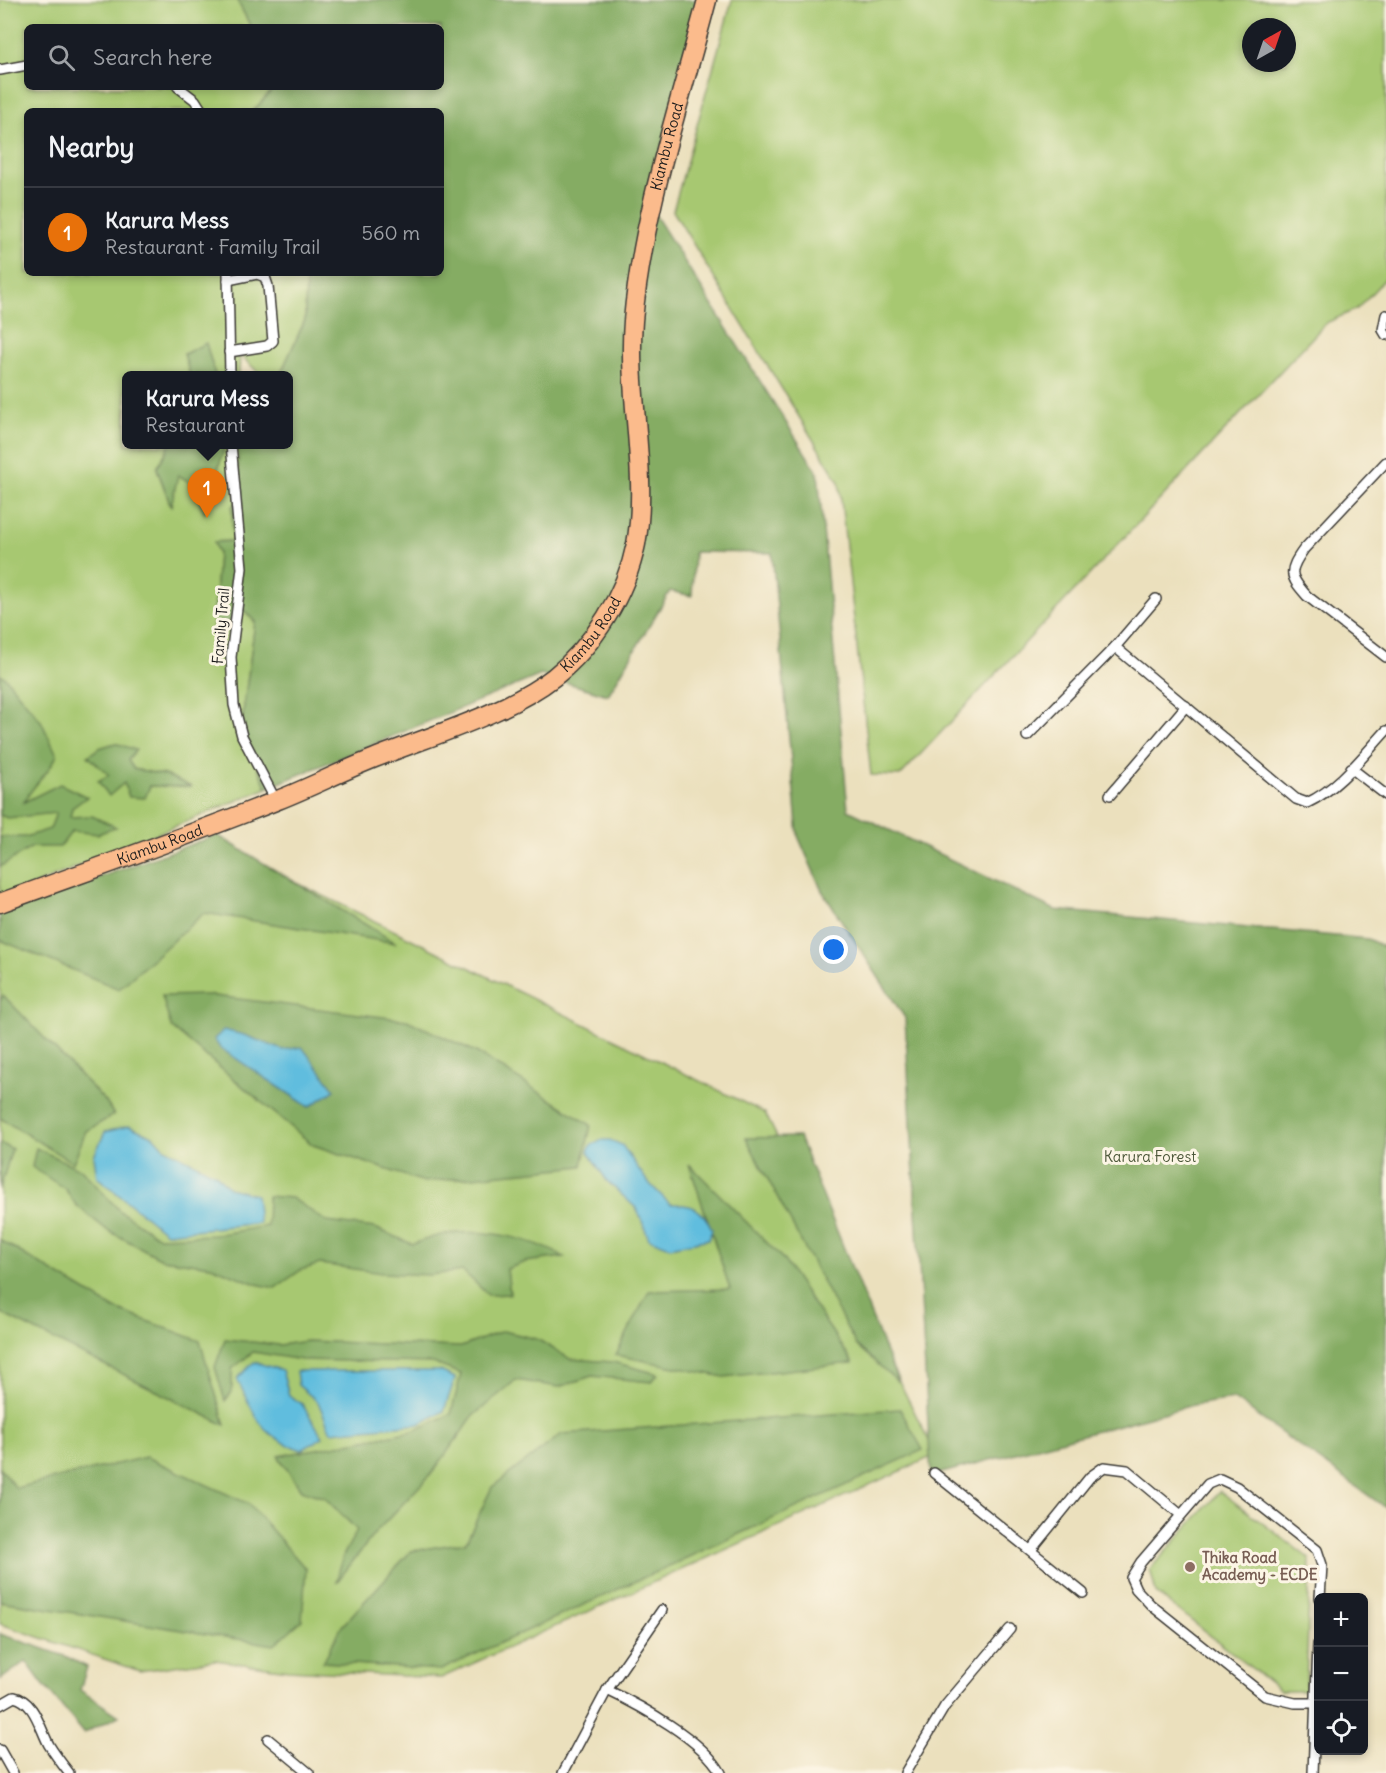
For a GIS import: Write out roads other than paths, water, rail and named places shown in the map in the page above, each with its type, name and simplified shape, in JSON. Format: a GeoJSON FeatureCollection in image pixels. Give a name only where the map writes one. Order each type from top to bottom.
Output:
{"type":"FeatureCollection","features":[{"type":"Feature","properties":{"kind":"highway","name":"Kiambu Road"},"geometry":{"type":"LineString","coordinates":[[0,903],[276,801],[482,715],[539,687],[558,674],[580,651],[606,617],[621,589],[635,546],[640,508],[631,381],[633,321],[642,257],[707,0]]}},
{"type":"Feature","properties":{"kind":"street"},"geometry":{"type":"LineString","coordinates":[[0,70],[24,66]]}},
{"type":"Feature","properties":{"kind":"street"},"geometry":{"type":"LineString","coordinates":[[182,90],[195,100],[200,108]]}},
{"type":"Feature","properties":{"kind":"street"},"geometry":{"type":"LineString","coordinates":[[230,352],[267,346],[273,341],[268,286],[265,277],[262,276]]}},
{"type":"Feature","properties":{"kind":"street"},"geometry":{"type":"LineString","coordinates":[[228,277],[230,371]]}},
{"type":"Feature","properties":{"kind":"street"},"geometry":{"type":"LineString","coordinates":[[1386,315],[1383,330],[1386,336]]}},
{"type":"Feature","properties":{"kind":"street","name":"Family Trail"},"geometry":{"type":"LineString","coordinates":[[231,449],[242,568],[231,657],[234,705],[242,736],[276,801]]}},
{"type":"Feature","properties":{"kind":"street"},"geometry":{"type":"LineString","coordinates":[[1386,462],[1304,549],[1293,564],[1292,572],[1298,586],[1307,596],[1386,657]]}},
{"type":"Feature","properties":{"kind":"street"},"geometry":{"type":"LineString","coordinates":[[1027,736],[1115,647],[1156,599]]}},
{"type":"Feature","properties":{"kind":"street"},"geometry":{"type":"LineString","coordinates":[[1115,647],[1296,800],[1307,803],[1323,795],[1386,731]]}},
{"type":"Feature","properties":{"kind":"street"},"geometry":{"type":"LineString","coordinates":[[1110,795],[1186,706]]}},
{"type":"Feature","properties":{"kind":"street"},"geometry":{"type":"LineString","coordinates":[[1352,768],[1386,795]]}},
{"type":"Feature","properties":{"kind":"street"},"geometry":{"type":"LineString","coordinates":[[1031,1550],[1090,1477],[1104,1467],[1127,1470],[1182,1515]]}},
{"type":"Feature","properties":{"kind":"street"},"geometry":{"type":"LineString","coordinates":[[934,1473],[1083,1593]]}},
{"type":"Feature","properties":{"kind":"street"},"geometry":{"type":"LineString","coordinates":[[1314,1703],[1295,1703],[1265,1696],[1151,1605],[1136,1589],[1131,1578],[1136,1568],[1214,1480],[1227,1481],[1238,1487],[1317,1551],[1322,1565],[1320,1593]]}},
{"type":"Feature","properties":{"kind":"street"},"geometry":{"type":"LineString","coordinates":[[563,1773],[607,1690],[662,1610]]}},
{"type":"Feature","properties":{"kind":"street"},"geometry":{"type":"LineString","coordinates":[[905,1773],[945,1706],[1010,1629]]}},
{"type":"Feature","properties":{"kind":"street"},"geometry":{"type":"LineString","coordinates":[[1316,1701],[1318,1647]]}},
{"type":"Feature","properties":{"kind":"street"},"geometry":{"type":"LineString","coordinates":[[607,1690],[654,1713],[709,1757],[722,1773]]}},
{"type":"Feature","properties":{"kind":"street"},"geometry":{"type":"LineString","coordinates":[[0,1705],[14,1697],[22,1698],[31,1708],[49,1745],[69,1773]]}},
{"type":"Feature","properties":{"kind":"street"},"geometry":{"type":"LineString","coordinates":[[268,1738],[309,1773]]}},
{"type":"Feature","properties":{"kind":"street"},"geometry":{"type":"LineString","coordinates":[[0,1750],[13,1773]]}},
{"type":"Feature","properties":{"kind":"street"},"geometry":{"type":"LineString","coordinates":[[1313,1773],[1314,1750]]}},
{"type":"Feature","properties":{"kind":"water"},"geometry":{"type":"Polygon","coordinates":[[[224,1030],[283,1050],[302,1047],[335,1090],[309,1107],[220,1048],[214,1039],[224,1030]]]}},
{"type":"Feature","properties":{"kind":"water"},"geometry":{"type":"Polygon","coordinates":[[[129,1126],[153,1136],[163,1147],[216,1174],[229,1188],[256,1195],[259,1223],[166,1233],[97,1177],[94,1156],[105,1132],[129,1126]]]}},
{"type":"Feature","properties":{"kind":"water"},"geometry":{"type":"Polygon","coordinates":[[[600,1140],[610,1140],[622,1145],[647,1181],[670,1204],[685,1205],[701,1212],[712,1229],[709,1239],[670,1247],[649,1239],[637,1209],[607,1181],[588,1152],[590,1146],[600,1140]]]}},
{"type":"Feature","properties":{"kind":"water"},"geometry":{"type":"Polygon","coordinates":[[[254,1362],[282,1370],[289,1395],[302,1404],[323,1437],[302,1450],[276,1438],[260,1423],[237,1379],[254,1362]]]}},
{"type":"Feature","properties":{"kind":"water"},"geometry":{"type":"Polygon","coordinates":[[[296,1371],[440,1371],[455,1378],[444,1411],[419,1424],[331,1432],[318,1402],[298,1385],[296,1371]]]}},
{"type":"Feature","properties":{"kind":"place","name":"Karura Mess"},"geometry":{"type":"Point","coordinates":[207,518]}},
{"type":"Feature","properties":{"kind":"place","name":"Thika Road Academy - ECDE"},"geometry":{"type":"Point","coordinates":[1190,1567]}},
{"type":"Feature","properties":{"kind":"park label","name":"Karura Forest"},"geometry":{"type":"Point","coordinates":[1150,1157]}}]}
